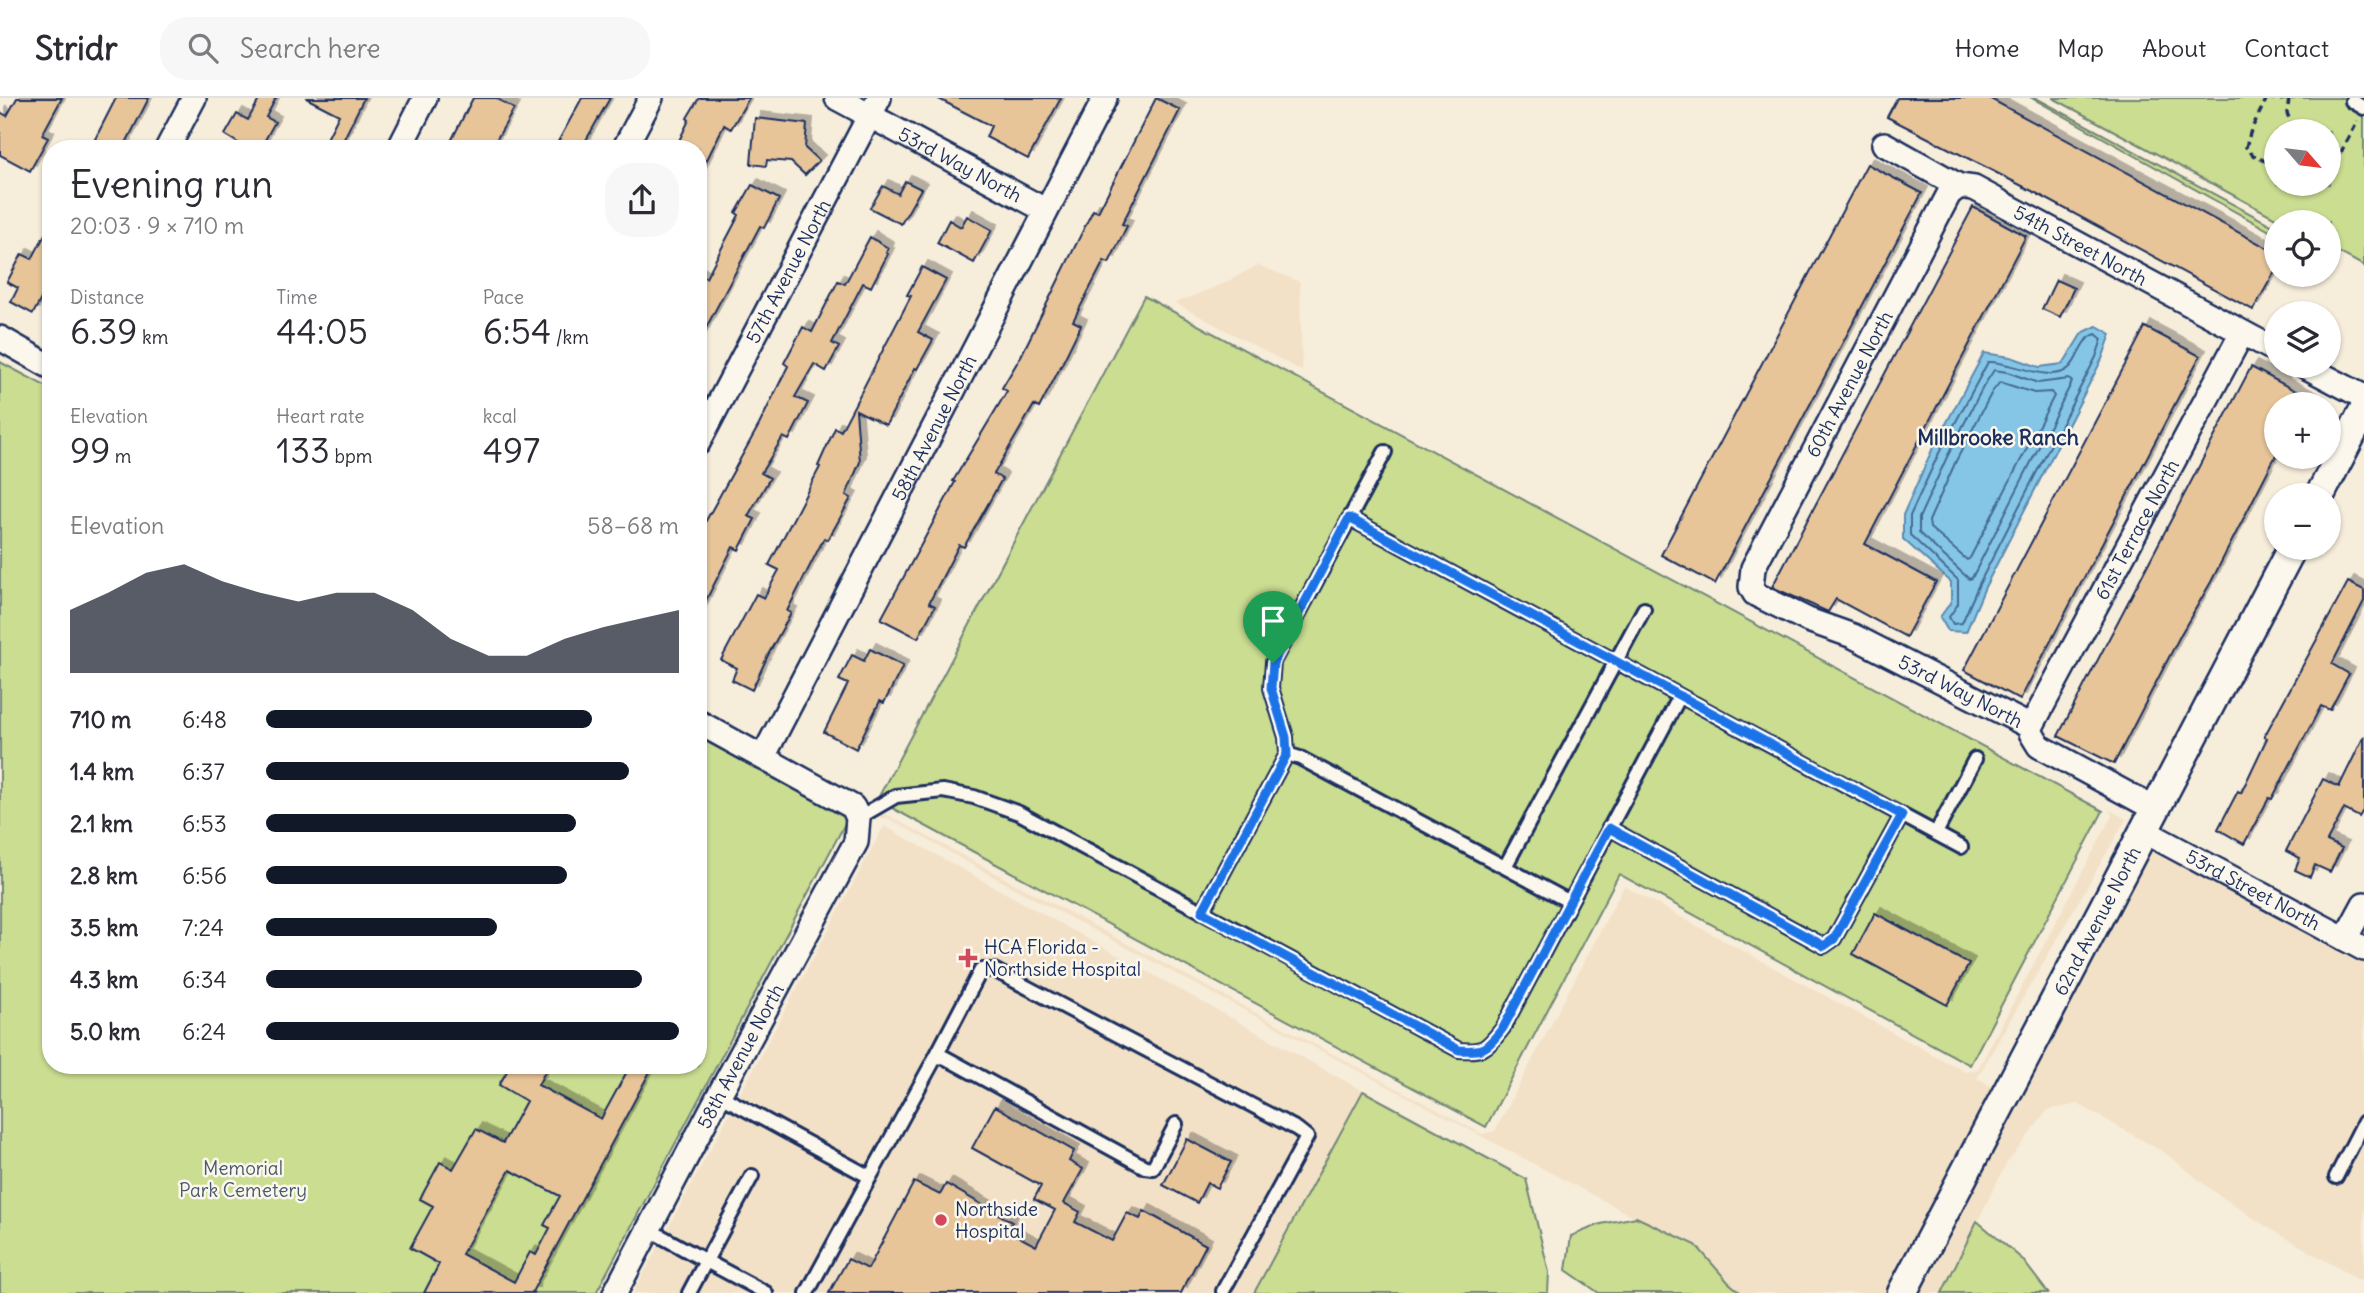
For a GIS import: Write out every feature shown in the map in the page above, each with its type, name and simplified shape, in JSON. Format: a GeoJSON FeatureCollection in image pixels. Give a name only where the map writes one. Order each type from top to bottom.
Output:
{"type":"FeatureCollection","features":[{"type":"Feature","properties":{"kind":"street"},"geometry":{"type":"LineString","coordinates":[[172,140],[194,98]]}},
{"type":"Feature","properties":{"kind":"street"},"geometry":{"type":"LineString","coordinates":[[404,140],[425,98]]}},
{"type":"Feature","properties":{"kind":"street"},"geometry":{"type":"LineString","coordinates":[[629,140],[651,98]]}},
{"type":"Feature","properties":{"kind":"street","name":"53rd Way North"},"geometry":{"type":"LineString","coordinates":[[837,98],[874,107],[1045,211]]}},
{"type":"Feature","properties":{"kind":"street","name":"58th Avenue North"},"geometry":{"type":"LineString","coordinates":[[763,757],[1105,98]]}},
{"type":"Feature","properties":{"kind":"street","name":"57th Avenue North"},"geometry":{"type":"LineString","coordinates":[[707,426],[874,107]]}},
{"type":"Feature","properties":{"kind":"street","name":"54th Street North"},"geometry":{"type":"LineString","coordinates":[[1884,144],[1959,186],[1974,188],[2264,344]]}},
{"type":"Feature","properties":{"kind":"street","name":"60th Avenue North"},"geometry":{"type":"LineString","coordinates":[[1751,587],[1753,568],[1949,194],[1959,186]]}},
{"type":"Feature","properties":{"kind":"street","name":"61st Terrace North"},"geometry":{"type":"LineString","coordinates":[[2031,726],[2242,333]]}},
{"type":"Feature","properties":{"kind":"street"},"geometry":{"type":"LineString","coordinates":[[0,338],[42,362]]}},
{"type":"Feature","properties":{"kind":"street"},"geometry":{"type":"LineString","coordinates":[[2328,378],[2364,397]]}},
{"type":"Feature","properties":{"kind":"street"},"geometry":{"type":"LineString","coordinates":[[2326,483],[2364,410]]}},
{"type":"Feature","properties":{"kind":"street","name":"62nd Avenue North"},"geometry":{"type":"LineString","coordinates":[[1902,1293],[2286,560]]}},
{"type":"Feature","properties":{"kind":"street","name":"53rd Way North"},"geometry":{"type":"LineString","coordinates":[[1751,587],[1755,594],[1808,620],[1853,636],[2031,726],[2031,733],[2039,746],[2149,820]]}},
{"type":"Feature","properties":{"kind":"street"},"geometry":{"type":"LineString","coordinates":[[707,727],[853,807],[858,818]]}},
{"type":"Feature","properties":{"kind":"street","name":"58th Avenue North"},"geometry":{"type":"LineString","coordinates":[[615,1293],[856,842],[858,818]]}},
{"type":"Feature","properties":{"kind":"street","name":"53rd Street North"},"geometry":{"type":"LineString","coordinates":[[2149,820],[2355,944]]}},
{"type":"Feature","properties":{"kind":"street"},"geometry":{"type":"LineString","coordinates":[[2355,944],[2364,904]]}},
{"type":"Feature","properties":{"kind":"lane"},"geometry":{"type":"LineString","coordinates":[[2353,98],[2352,102],[2361,114]]}},
{"type":"Feature","properties":{"kind":"lane"},"geometry":{"type":"LineString","coordinates":[[1202,912],[1287,754],[1286,737],[1271,688],[1273,663],[1385,452]]}},
{"type":"Feature","properties":{"kind":"lane"},"geometry":{"type":"LineString","coordinates":[[1349,518],[1961,847]]}},
{"type":"Feature","properties":{"kind":"lane"},"geometry":{"type":"LineString","coordinates":[[1505,867],[1644,609]]}},
{"type":"Feature","properties":{"kind":"lane"},"geometry":{"type":"LineString","coordinates":[[858,818],[896,796],[943,791],[974,797],[1019,813],[1459,1050],[1476,1051],[1488,1047],[1503,1028],[1680,696]]}},
{"type":"Feature","properties":{"kind":"lane"},"geometry":{"type":"LineString","coordinates":[[1287,754],[1300,758],[1570,902]]}},
{"type":"Feature","properties":{"kind":"lane"},"geometry":{"type":"LineString","coordinates":[[1936,833],[1975,759]]}},
{"type":"Feature","properties":{"kind":"lane"},"geometry":{"type":"LineString","coordinates":[[1609,828],[1824,946],[1834,939],[1902,815]]}},
{"type":"Feature","properties":{"kind":"lane"},"geometry":{"type":"LineString","coordinates":[[807,1293],[981,970],[994,970],[1297,1129],[1307,1138],[1223,1291]]}},
{"type":"Feature","properties":{"kind":"lane"},"geometry":{"type":"LineString","coordinates":[[935,1058],[944,1057],[1145,1167],[1153,1168],[1176,1124]]}},
{"type":"Feature","properties":{"kind":"lane"},"geometry":{"type":"LineString","coordinates":[[719,1095],[870,1177]]}},
{"type":"Feature","properties":{"kind":"lane"},"geometry":{"type":"LineString","coordinates":[[2336,1177],[2364,1122]]}},
{"type":"Feature","properties":{"kind":"lane"},"geometry":{"type":"LineString","coordinates":[[689,1293],[752,1175]]}},
{"type":"Feature","properties":{"kind":"lane"},"geometry":{"type":"LineString","coordinates":[[648,1230],[766,1293]]}},
{"type":"Feature","properties":{"kind":"path"},"geometry":{"type":"LineString","coordinates":[[2264,160],[2246,148],[2251,130],[2267,98],[2295,98]]}},
{"type":"Feature","properties":{"kind":"path"},"geometry":{"type":"LineString","coordinates":[[2289,99],[2287,113],[2289,119]]}},
{"type":"Feature","properties":{"kind":"path"},"geometry":{"type":"LineString","coordinates":[[2342,150],[2361,114]]}},
{"type":"Feature","properties":{"kind":"shaded area"},"geometry":{"type":"Polygon","coordinates":[[[1258,265],[1300,282],[1302,371],[1175,303],[1225,283],[1258,265]]]}},
{"type":"Feature","properties":{"kind":"shaded area"},"geometry":{"type":"Polygon","coordinates":[[[874,808],[1482,1134],[1495,1131],[1624,886],[1965,1072],[1978,1069],[2112,816],[2110,810],[2126,819],[1977,1078],[1996,1089],[1889,1293],[1741,1293],[1696,1245],[1634,1217],[1001,881],[888,818],[884,819],[871,812],[874,808]]]}},
{"type":"Feature","properties":{"kind":"shaded area","name":"HCA Florida - Northside Hospital"},"geometry":{"type":"Polygon","coordinates":[[[884,826],[1363,1091],[1451,1166],[1289,1293],[633,1293],[884,826]]]}},
{"type":"Feature","properties":{"kind":"shaded area"},"geometry":{"type":"Polygon","coordinates":[[[2148,847],[2364,963],[2364,1283],[2264,1225],[2213,1191],[2165,1153],[2078,1104],[2048,1110],[2006,1164],[1942,1293],[1914,1293],[2148,847]]]}},
{"type":"Feature","properties":{"kind":"green space"},"geometry":{"type":"Polygon","coordinates":[[[2032,98],[2264,221],[2264,228],[2032,98]]]}},
{"type":"Feature","properties":{"kind":"green space"},"geometry":{"type":"Polygon","coordinates":[[[2053,98],[2364,98],[2364,266],[2341,254],[2341,210],[2264,212],[2053,98]]]}},
{"type":"Feature","properties":{"kind":"green space"},"geometry":{"type":"Polygon","coordinates":[[[1144,296],[2103,811],[1970,1065],[1619,874],[1486,1127],[877,800],[1144,296]]]}},
{"type":"Feature","properties":{"kind":"green space","name":"Memorial Park Cemetery"},"geometry":{"type":"Polygon","coordinates":[[[0,362],[42,384],[42,1074],[707,1074],[707,742],[848,818],[596,1293],[0,1293],[0,362]]]}},
{"type":"Feature","properties":{"kind":"green space"},"geometry":{"type":"Polygon","coordinates":[[[1363,1091],[1526,1179],[1549,1272],[1548,1293],[1254,1293],[1363,1091]]]}},
{"type":"Feature","properties":{"kind":"green space"},"geometry":{"type":"Polygon","coordinates":[[[1636,1217],[1696,1245],[1741,1293],[1599,1293],[1566,1270],[1571,1236],[1601,1224],[1636,1217]]]}},
{"type":"Feature","properties":{"kind":"green space"},"geometry":{"type":"Polygon","coordinates":[[[1977,1221],[2022,1259],[2048,1293],[1942,1293],[1977,1221]]]}},
{"type":"Feature","properties":{"kind":"water"},"geometry":{"type":"Polygon","coordinates":[[[2097,326],[2111,334],[2102,359],[1985,587],[1966,632],[1948,631],[1940,617],[1951,602],[1951,582],[1903,539],[1903,515],[1932,450],[1984,353],[2011,357],[2039,367],[2063,364],[2082,333],[2097,326]]]}},
{"type":"Feature","properties":{"kind":"building"},"geometry":{"type":"Polygon","coordinates":[[[17,98],[62,98],[42,135],[48,138],[42,140],[42,149],[30,171],[0,155],[0,112],[7,116],[17,98]]]}},
{"type":"Feature","properties":{"kind":"building"},"geometry":{"type":"Polygon","coordinates":[[[116,98],[149,98],[128,140],[95,140],[116,98]]]}},
{"type":"Feature","properties":{"kind":"building"},"geometry":{"type":"Polygon","coordinates":[[[260,98],[276,98],[266,117],[275,122],[265,140],[233,140],[225,135],[237,114],[248,120],[260,98]]]}},
{"type":"Feature","properties":{"kind":"building"},"geometry":{"type":"Polygon","coordinates":[[[306,98],[364,98],[343,140],[326,140],[339,115],[306,98]]]}},
{"type":"Feature","properties":{"kind":"building"},"geometry":{"type":"Polygon","coordinates":[[[473,98],[496,98],[514,109],[496,140],[452,140],[473,98]]]}},
{"type":"Feature","properties":{"kind":"building"},"geometry":{"type":"Polygon","coordinates":[[[582,98],[610,98],[586,140],[559,140],[582,98]]]}},
{"type":"Feature","properties":{"kind":"building"},"geometry":{"type":"Polygon","coordinates":[[[699,98],[749,98],[731,129],[724,125],[707,160],[707,140],[679,140],[689,120],[687,118],[699,98]]]}},
{"type":"Feature","properties":{"kind":"building"},"geometry":{"type":"Polygon","coordinates":[[[937,98],[1061,98],[1028,159],[986,137],[991,126],[937,98]]]}},
{"type":"Feature","properties":{"kind":"building"},"geometry":{"type":"Polygon","coordinates":[[[1156,98],[1180,110],[1122,224],[1127,226],[1109,263],[1104,261],[1073,321],[1081,325],[1061,366],[1039,408],[1034,405],[994,474],[1002,479],[964,547],[959,545],[929,603],[935,606],[918,638],[881,619],[955,482],[953,481],[1007,391],[1002,388],[1021,356],[1093,210],[1098,212],[1156,98]]]}},
{"type":"Feature","properties":{"kind":"building"},"geometry":{"type":"Polygon","coordinates":[[[1897,98],[1989,98],[2264,246],[2264,287],[2266,287],[2253,310],[2034,192],[1887,117],[1897,98]]]}},
{"type":"Feature","properties":{"kind":"building"},"geometry":{"type":"Polygon","coordinates":[[[755,118],[807,124],[805,148],[819,161],[805,175],[791,162],[767,160],[766,166],[751,164],[755,118]]]}},
{"type":"Feature","properties":{"kind":"building"},"geometry":{"type":"Polygon","coordinates":[[[1867,164],[1922,193],[1715,584],[1661,555],[1867,164]]]}},
{"type":"Feature","properties":{"kind":"building"},"geometry":{"type":"Polygon","coordinates":[[[905,181],[921,189],[901,224],[870,208],[883,186],[898,194],[905,181]]]}},
{"type":"Feature","properties":{"kind":"building"},"geometry":{"type":"Polygon","coordinates":[[[752,185],[779,199],[764,228],[760,226],[707,326],[707,276],[739,215],[736,213],[752,185]]]}},
{"type":"Feature","properties":{"kind":"building"},"geometry":{"type":"Polygon","coordinates":[[[1973,207],[2026,236],[1865,544],[1936,582],[1906,637],[1836,599],[1828,612],[1772,587],[1973,207]]]}},
{"type":"Feature","properties":{"kind":"building"},"geometry":{"type":"Polygon","coordinates":[[[967,216],[992,230],[974,263],[937,243],[949,220],[961,227],[967,216]]]}},
{"type":"Feature","properties":{"kind":"building"},"geometry":{"type":"Polygon","coordinates":[[[870,237],[888,248],[888,254],[871,287],[863,283],[832,343],[839,347],[826,371],[814,364],[795,397],[808,403],[789,440],[783,437],[761,473],[770,478],[748,516],[755,519],[739,550],[733,547],[707,598],[707,519],[759,425],[788,366],[784,363],[803,327],[812,332],[838,281],[845,284],[870,237]]]}},
{"type":"Feature","properties":{"kind":"building"},"geometry":{"type":"Polygon","coordinates":[[[42,240],[42,297],[33,314],[11,302],[18,288],[7,282],[22,254],[32,259],[42,240]]]}},
{"type":"Feature","properties":{"kind":"building"},"geometry":{"type":"Polygon","coordinates":[[[922,267],[946,280],[918,332],[933,340],[917,369],[915,368],[886,425],[856,410],[860,462],[846,495],[851,498],[828,540],[824,538],[787,611],[791,613],[752,690],[732,680],[737,668],[721,660],[756,594],[764,598],[779,570],[769,565],[820,467],[818,466],[835,428],[841,431],[911,296],[907,295],[922,267]]]}},
{"type":"Feature","properties":{"kind":"building"},"geometry":{"type":"Polygon","coordinates":[[[2056,280],[2074,288],[2060,317],[2042,309],[2056,280]]]}},
{"type":"Feature","properties":{"kind":"building"},"geometry":{"type":"Polygon","coordinates":[[[2145,327],[2200,356],[2020,700],[1964,670],[2145,327]]]}},
{"type":"Feature","properties":{"kind":"building"},"geometry":{"type":"Polygon","coordinates":[[[2251,367],[2264,374],[2264,378],[2272,378],[2298,392],[2264,392],[2264,469],[2269,469],[2114,764],[2058,736],[2251,367]]]}},
{"type":"Feature","properties":{"kind":"building"},"geometry":{"type":"Polygon","coordinates":[[[2348,582],[2364,590],[2364,601],[2332,664],[2349,674],[2330,710],[2321,706],[2272,799],[2269,798],[2244,844],[2218,829],[2238,791],[2241,793],[2267,738],[2264,737],[2348,582]]]}},
{"type":"Feature","properties":{"kind":"building"},"geometry":{"type":"Polygon","coordinates":[[[870,649],[903,666],[884,703],[880,701],[856,749],[824,732],[848,684],[839,680],[852,655],[864,661],[870,649]]]}},
{"type":"Feature","properties":{"kind":"building"},"geometry":{"type":"Polygon","coordinates":[[[2364,736],[2364,809],[2359,817],[2344,809],[2327,841],[2342,848],[2330,872],[2315,865],[2310,877],[2295,870],[2300,858],[2286,851],[2323,779],[2339,787],[2364,736]]]}},
{"type":"Feature","properties":{"kind":"building"},"geometry":{"type":"Polygon","coordinates":[[[1875,913],[1969,964],[1947,1005],[1853,954],[1875,913]]]}},
{"type":"Feature","properties":{"kind":"building"},"geometry":{"type":"Polygon","coordinates":[[[505,1074],[544,1074],[538,1085],[601,1119],[626,1074],[649,1074],[532,1292],[534,1293],[424,1293],[439,1264],[410,1248],[433,1206],[420,1199],[440,1162],[453,1169],[476,1129],[503,1143],[526,1101],[499,1085],[505,1074]],[[510,1170],[462,1254],[514,1282],[530,1252],[536,1255],[550,1228],[544,1225],[560,1196],[510,1170]]]}},
{"type":"Feature","properties":{"kind":"building","name":"Northside Hospital"},"geometry":{"type":"Polygon","coordinates":[[[995,1106],[1074,1151],[1069,1161],[1083,1169],[1064,1203],[1080,1212],[1075,1222],[1112,1241],[1127,1213],[1140,1219],[1144,1211],[1206,1245],[1181,1293],[829,1293],[848,1259],[868,1269],[914,1182],[940,1195],[946,1184],[1012,1222],[1008,1231],[1036,1246],[1055,1210],[1034,1199],[1041,1186],[972,1148],[995,1106]]]}},
{"type":"Feature","properties":{"kind":"building"},"geometry":{"type":"Polygon","coordinates":[[[1187,1139],[1231,1162],[1217,1188],[1207,1183],[1197,1203],[1163,1185],[1187,1139]]]}},
{"type":"Feature","properties":{"kind":"place","name":"HCA Florida - Northside Hospital"},"geometry":{"type":"Point","coordinates":[968,958]}},
{"type":"Feature","properties":{"kind":"place","name":"Northside Hospital"},"geometry":{"type":"Point","coordinates":[941,1220]}},
{"type":"Feature","properties":{"kind":"district","name":"Millbrooke Ranch"},"geometry":{"type":"Point","coordinates":[1998,438]}},
{"type":"Feature","properties":{"kind":"route"},"geometry":{"type":"LineString","coordinates":[[1349,518],[1902,815],[1834,939],[1824,946],[1609,828],[1503,1028],[1488,1047],[1476,1051],[1459,1050],[1202,912],[1287,754],[1286,737],[1271,688],[1273,663],[1349,518]]}}]}
